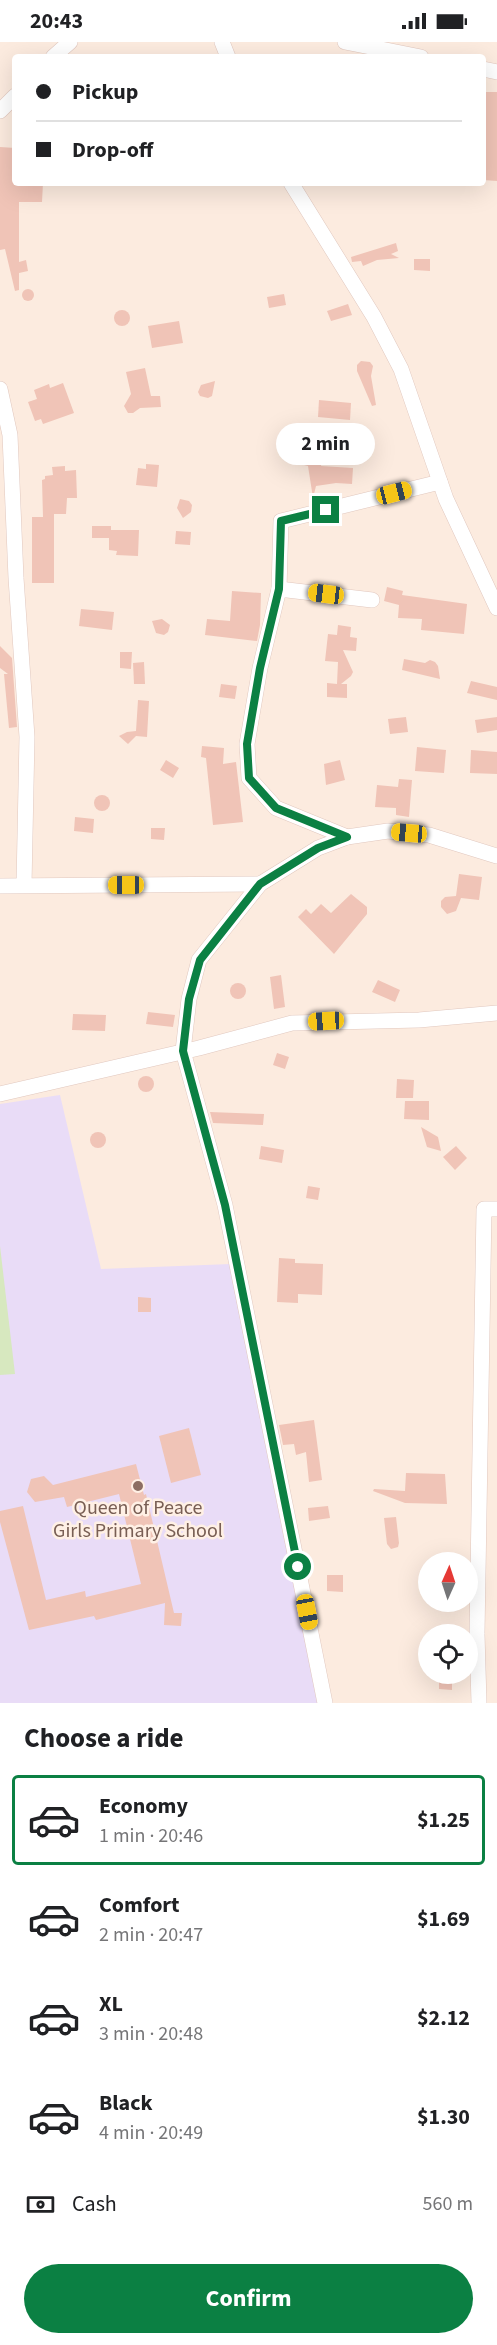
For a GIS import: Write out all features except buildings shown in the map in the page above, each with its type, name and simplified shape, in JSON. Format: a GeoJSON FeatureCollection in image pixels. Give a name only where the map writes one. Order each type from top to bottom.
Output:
{"type":"FeatureCollection","features":[{"type":"Feature","properties":{"kind":"street"},"geometry":{"type":"LineString","coordinates":[[55,54],[69,42]]}},
{"type":"Feature","properties":{"kind":"street"},"geometry":{"type":"LineString","coordinates":[[345,42],[406,54]]}},
{"type":"Feature","properties":{"kind":"street"},"geometry":{"type":"LineString","coordinates":[[0,111],[12,99]]}},
{"type":"Feature","properties":{"kind":"street"},"geometry":{"type":"LineString","coordinates":[[293,186],[374,317],[401,369],[440,482],[497,608]]}},
{"type":"Feature","properties":{"kind":"street"},"geometry":{"type":"LineString","coordinates":[[0,389],[10,435],[16,578],[27,737],[24,885]]}},
{"type":"Feature","properties":{"kind":"street"},"geometry":{"type":"LineString","coordinates":[[347,837],[276,808],[249,778],[247,744],[260,668],[279,589],[281,521],[440,482]]}},
{"type":"Feature","properties":{"kind":"street"},"geometry":{"type":"LineString","coordinates":[[279,589],[372,600]]}},
{"type":"Feature","properties":{"kind":"street"},"geometry":{"type":"LineString","coordinates":[[325,1703],[225,1205],[183,1051],[189,999],[200,960],[260,884],[318,848],[347,837],[388,831],[429,835],[497,856]]}},
{"type":"Feature","properties":{"kind":"street"},"geometry":{"type":"LineString","coordinates":[[0,885],[260,884]]}},
{"type":"Feature","properties":{"kind":"street"},"geometry":{"type":"LineString","coordinates":[[0,1094],[292,1023],[419,1020],[497,1013]]}},
{"type":"Feature","properties":{"kind":"street"},"geometry":{"type":"LineString","coordinates":[[479,1703],[477,1634],[484,1209],[497,1209]]}},
{"type":"Feature","properties":{"kind":"shaded area","name":"Queen of Peace Girls Primary School"},"geometry":{"type":"Polygon","coordinates":[[[60,1095],[101,1269],[231,1264],[319,1703],[0,1703],[0,1104],[60,1095]]]}},
{"type":"Feature","properties":{"kind":"green space"},"geometry":{"type":"Polygon","coordinates":[[[0,1246],[15,1374],[0,1375],[0,1246]]]}},
{"type":"Feature","properties":{"kind":"place","name":"Queen of Peace Girls Primary School"},"geometry":{"type":"Point","coordinates":[138,1486]}},
{"type":"Feature","properties":{"kind":"route"},"geometry":{"type":"LineString","coordinates":[[298,1567],[225,1205],[183,1051],[189,999],[200,960],[216,939],[260,884],[318,848],[347,837],[276,808],[249,778],[247,744],[260,668],[279,589],[281,521],[326,510]]}}]}
